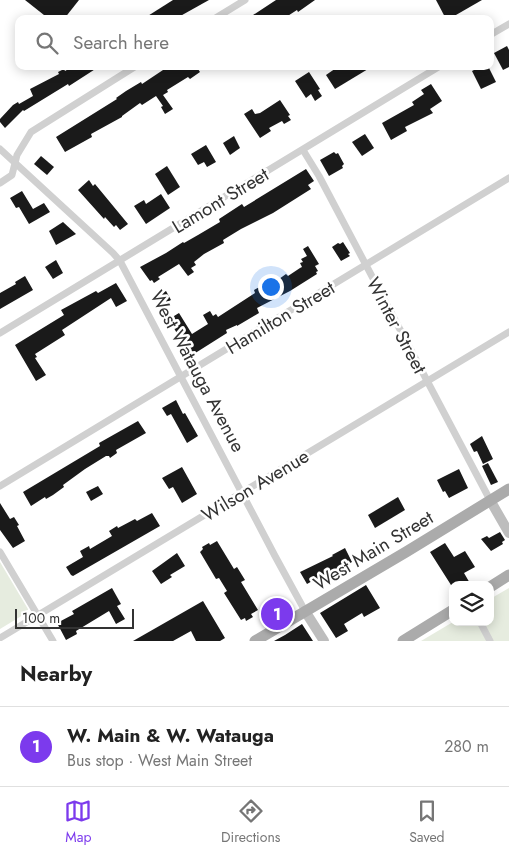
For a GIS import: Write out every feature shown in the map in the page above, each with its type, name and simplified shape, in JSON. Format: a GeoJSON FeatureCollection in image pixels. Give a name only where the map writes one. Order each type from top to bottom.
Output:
{"type":"FeatureCollection","features":[{"type":"Feature","properties":{"kind":"main road","name":"West Main Street"},"geometry":{"type":"LineString","coordinates":[[255,641],[394,560],[509,489]]}},
{"type":"Feature","properties":{"kind":"main road"},"geometry":{"type":"LineString","coordinates":[[490,500],[509,533]]}},
{"type":"Feature","properties":{"kind":"main road"},"geometry":{"type":"LineString","coordinates":[[494,585],[509,576]]}},
{"type":"Feature","properties":{"kind":"main road","name":"West Watauga Avenue"},"geometry":{"type":"LineString","coordinates":[[306,611],[324,641]]}},
{"type":"Feature","properties":{"kind":"main road"},"geometry":{"type":"LineString","coordinates":[[403,641],[449,612]]}},
{"type":"Feature","properties":{"kind":"street"},"geometry":{"type":"LineString","coordinates":[[220,15],[244,0]]}},
{"type":"Feature","properties":{"kind":"street"},"geometry":{"type":"LineString","coordinates":[[494,33],[509,24]]}},
{"type":"Feature","properties":{"kind":"street"},"geometry":{"type":"LineString","coordinates":[[0,183],[12,175],[18,155],[31,132],[130,70]]}},
{"type":"Feature","properties":{"kind":"street","name":"Lamont Street"},"geometry":{"type":"LineString","coordinates":[[0,333],[433,70]]}},
{"type":"Feature","properties":{"kind":"street","name":"West Watauga Avenue"},"geometry":{"type":"LineString","coordinates":[[0,149],[120,261],[275,556],[306,611]]}},
{"type":"Feature","properties":{"kind":"street","name":"Winter Street"},"geometry":{"type":"LineString","coordinates":[[303,150],[319,176],[490,500]]}},
{"type":"Feature","properties":{"kind":"street","name":"Hamilton Street"},"geometry":{"type":"LineString","coordinates":[[0,486],[509,178]]}},
{"type":"Feature","properties":{"kind":"street","name":"Wilson Avenue"},"geometry":{"type":"LineString","coordinates":[[0,638],[509,332]]}},
{"type":"Feature","properties":{"kind":"street"},"geometry":{"type":"LineString","coordinates":[[0,552],[53,641]]}},
{"type":"Feature","properties":{"kind":"street"},"geometry":{"type":"LineString","coordinates":[[482,626],[490,641]]}},
{"type":"Feature","properties":{"kind":"shaded area"},"geometry":{"type":"Polygon","coordinates":[[[0,562],[28,612],[0,629],[0,562]]]}},
{"type":"Feature","properties":{"kind":"shaded area"},"geometry":{"type":"Polygon","coordinates":[[[509,588],[509,641],[421,641],[449,624],[449,626],[494,626],[494,597],[509,588]]]}},
{"type":"Feature","properties":{"kind":"building"},"geometry":{"type":"Polygon","coordinates":[[[25,0],[79,0],[67,15],[44,15],[25,0]]]}},
{"type":"Feature","properties":{"kind":"building"},"geometry":{"type":"Polygon","coordinates":[[[173,0],[209,0],[182,15],[149,15],[173,0]]]}},
{"type":"Feature","properties":{"kind":"building"},"geometry":{"type":"Polygon","coordinates":[[[276,0],[315,0],[298,12],[297,10],[289,15],[253,15],[276,0]]]}},
{"type":"Feature","properties":{"kind":"building"},"geometry":{"type":"Polygon","coordinates":[[[436,0],[482,0],[456,15],[444,15],[436,0]]]}},
{"type":"Feature","properties":{"kind":"building"},"geometry":{"type":"Polygon","coordinates":[[[507,46],[509,50],[509,67],[503,70],[494,53],[507,46]]]}},
{"type":"Feature","properties":{"kind":"building"},"geometry":{"type":"Polygon","coordinates":[[[94,70],[69,86],[68,84],[23,110],[5,128],[0,119],[13,105],[18,102],[19,104],[33,96],[30,89],[59,74],[58,72],[94,70]]]}},
{"type":"Feature","properties":{"kind":"building"},"geometry":{"type":"Polygon","coordinates":[[[163,70],[199,70],[200,72],[167,90],[168,92],[163,95],[173,109],[165,114],[161,107],[163,106],[156,96],[142,105],[140,103],[122,117],[91,134],[92,137],[65,152],[56,137],[117,99],[126,91],[141,82],[142,84],[163,70]]]}},
{"type":"Feature","properties":{"kind":"building"},"geometry":{"type":"Polygon","coordinates":[[[333,70],[366,70],[335,89],[326,75],[333,70]]]}},
{"type":"Feature","properties":{"kind":"building"},"geometry":{"type":"Polygon","coordinates":[[[490,70],[496,82],[481,89],[472,71],[490,70]]]}},
{"type":"Feature","properties":{"kind":"building"},"geometry":{"type":"Polygon","coordinates":[[[309,72],[320,89],[318,90],[322,96],[315,101],[311,94],[306,98],[295,81],[309,72]]]}},
{"type":"Feature","properties":{"kind":"building"},"geometry":{"type":"Polygon","coordinates":[[[431,84],[442,101],[430,109],[433,113],[405,127],[407,131],[391,140],[382,123],[414,105],[412,102],[424,94],[421,90],[431,84]]]}},
{"type":"Feature","properties":{"kind":"building"},"geometry":{"type":"Polygon","coordinates":[[[280,100],[290,115],[288,116],[291,120],[284,124],[282,121],[269,128],[271,131],[260,138],[244,114],[252,109],[255,114],[260,113],[280,100]]]}},
{"type":"Feature","properties":{"kind":"building"},"geometry":{"type":"Polygon","coordinates":[[[365,134],[374,148],[362,156],[352,142],[365,134]]]}},
{"type":"Feature","properties":{"kind":"building"},"geometry":{"type":"Polygon","coordinates":[[[234,136],[240,148],[230,155],[223,143],[234,136]]]}},
{"type":"Feature","properties":{"kind":"building"},"geometry":{"type":"Polygon","coordinates":[[[206,145],[216,162],[207,167],[204,162],[198,165],[191,154],[206,145]]]}},
{"type":"Feature","properties":{"kind":"building"},"geometry":{"type":"Polygon","coordinates":[[[334,152],[338,153],[344,164],[343,168],[329,176],[320,160],[334,152]]]}},
{"type":"Feature","properties":{"kind":"building"},"geometry":{"type":"Polygon","coordinates":[[[41,156],[54,167],[47,175],[34,164],[41,156]]]}},
{"type":"Feature","properties":{"kind":"building"},"geometry":{"type":"Polygon","coordinates":[[[167,166],[180,187],[168,195],[155,174],[167,166]]]}},
{"type":"Feature","properties":{"kind":"building"},"geometry":{"type":"Polygon","coordinates":[[[306,169],[314,181],[308,185],[311,189],[273,213],[223,240],[224,243],[194,262],[196,265],[191,268],[194,272],[188,276],[179,264],[158,277],[160,279],[154,283],[152,280],[150,281],[140,267],[220,222],[219,219],[242,204],[244,207],[306,169]]]}},
{"type":"Feature","properties":{"kind":"building"},"geometry":{"type":"Polygon","coordinates":[[[89,180],[93,186],[95,184],[128,224],[120,230],[116,225],[114,227],[105,217],[104,219],[78,190],[89,180]]]}},
{"type":"Feature","properties":{"kind":"building"},"geometry":{"type":"Polygon","coordinates":[[[22,191],[33,209],[44,203],[50,212],[29,224],[19,207],[16,208],[10,198],[22,191]]]}},
{"type":"Feature","properties":{"kind":"building"},"geometry":{"type":"Polygon","coordinates":[[[161,194],[170,208],[146,224],[134,206],[144,200],[146,204],[161,194]]]}},
{"type":"Feature","properties":{"kind":"building"},"geometry":{"type":"Polygon","coordinates":[[[63,222],[76,234],[56,245],[49,231],[63,222]]]}},
{"type":"Feature","properties":{"kind":"building"},"geometry":{"type":"Polygon","coordinates":[[[343,242],[350,256],[341,261],[332,247],[343,242]]]}},
{"type":"Feature","properties":{"kind":"building"},"geometry":{"type":"Polygon","coordinates":[[[308,246],[319,264],[315,266],[318,271],[316,272],[317,274],[257,308],[259,313],[226,330],[227,333],[189,357],[178,341],[180,339],[169,319],[179,313],[192,334],[208,324],[203,315],[210,311],[213,316],[216,314],[218,317],[255,293],[254,290],[278,277],[279,279],[286,274],[288,276],[302,267],[300,263],[303,262],[301,259],[307,256],[303,249],[308,246]]]}},
{"type":"Feature","properties":{"kind":"building"},"geometry":{"type":"Polygon","coordinates":[[[56,260],[63,273],[53,279],[45,267],[56,260]]]}},
{"type":"Feature","properties":{"kind":"building"},"geometry":{"type":"Polygon","coordinates":[[[25,276],[33,290],[0,309],[0,293],[16,284],[15,282],[25,276]]]}},
{"type":"Feature","properties":{"kind":"building"},"geometry":{"type":"Polygon","coordinates":[[[116,283],[127,301],[116,307],[111,298],[62,330],[65,335],[35,354],[37,357],[35,358],[46,375],[36,381],[15,345],[64,315],[61,310],[96,291],[98,293],[116,283]]]}},
{"type":"Feature","properties":{"kind":"building"},"geometry":{"type":"Polygon","coordinates":[[[166,291],[171,300],[159,306],[154,298],[166,291]]]}},
{"type":"Feature","properties":{"kind":"building"},"geometry":{"type":"Polygon","coordinates":[[[176,400],[198,436],[187,443],[171,414],[167,416],[162,408],[176,400]]]}},
{"type":"Feature","properties":{"kind":"building"},"geometry":{"type":"Polygon","coordinates":[[[138,421],[146,433],[116,450],[117,453],[110,458],[106,456],[85,469],[53,495],[46,499],[45,497],[31,506],[23,492],[100,446],[99,443],[138,421]]]}},
{"type":"Feature","properties":{"kind":"building"},"geometry":{"type":"Polygon","coordinates":[[[482,436],[493,459],[483,464],[477,451],[474,452],[470,444],[482,436]]]}},
{"type":"Feature","properties":{"kind":"building"},"geometry":{"type":"Polygon","coordinates":[[[488,463],[498,482],[491,485],[482,466],[488,463]]]}},
{"type":"Feature","properties":{"kind":"building"},"geometry":{"type":"Polygon","coordinates":[[[182,467],[197,494],[182,503],[173,487],[169,489],[162,478],[182,467]]]}},
{"type":"Feature","properties":{"kind":"building"},"geometry":{"type":"Polygon","coordinates":[[[459,469],[468,488],[449,498],[445,491],[443,492],[437,480],[459,469]]]}},
{"type":"Feature","properties":{"kind":"building"},"geometry":{"type":"Polygon","coordinates":[[[98,486],[103,494],[91,501],[86,492],[98,486]]]}},
{"type":"Feature","properties":{"kind":"building"},"geometry":{"type":"Polygon","coordinates":[[[398,497],[405,510],[375,528],[368,515],[398,497]]]}},
{"type":"Feature","properties":{"kind":"building"},"geometry":{"type":"Polygon","coordinates":[[[0,503],[10,519],[14,517],[25,541],[13,548],[0,530],[0,503]]]}},
{"type":"Feature","properties":{"kind":"building"},"geometry":{"type":"Polygon","coordinates":[[[152,513],[160,526],[73,576],[71,575],[66,567],[83,557],[80,551],[89,546],[90,549],[112,536],[109,531],[117,526],[118,528],[135,519],[137,521],[152,513]]]}},
{"type":"Feature","properties":{"kind":"building"},"geometry":{"type":"Polygon","coordinates":[[[500,532],[505,540],[502,542],[503,544],[491,551],[481,539],[487,536],[489,538],[500,532]]]}},
{"type":"Feature","properties":{"kind":"building"},"geometry":{"type":"Polygon","coordinates":[[[217,541],[234,569],[237,567],[245,580],[241,582],[258,610],[251,614],[253,617],[246,621],[245,618],[241,620],[224,593],[227,591],[219,578],[216,579],[200,552],[203,549],[202,547],[217,541]]]}},
{"type":"Feature","properties":{"kind":"building"},"geometry":{"type":"Polygon","coordinates":[[[445,543],[454,557],[465,551],[475,567],[464,573],[469,581],[449,582],[430,552],[445,543]]]}},
{"type":"Feature","properties":{"kind":"building"},"geometry":{"type":"Polygon","coordinates":[[[345,548],[352,562],[315,582],[314,580],[307,584],[300,572],[345,548]]]}},
{"type":"Feature","properties":{"kind":"building"},"geometry":{"type":"Polygon","coordinates":[[[177,553],[185,566],[170,575],[172,577],[161,584],[152,571],[177,553]]]}},
{"type":"Feature","properties":{"kind":"building"},"geometry":{"type":"Polygon","coordinates":[[[366,585],[380,608],[364,617],[362,613],[344,624],[348,631],[336,638],[320,613],[366,585]]]}},
{"type":"Feature","properties":{"kind":"building"},"geometry":{"type":"Polygon","coordinates":[[[112,588],[121,604],[117,606],[125,619],[116,624],[109,611],[76,631],[77,634],[66,640],[57,623],[74,614],[72,611],[112,588]]]}},
{"type":"Feature","properties":{"kind":"building"},"geometry":{"type":"Polygon","coordinates":[[[203,601],[225,638],[220,641],[196,641],[191,631],[173,641],[133,641],[203,601]]]}},
{"type":"Feature","properties":{"kind":"building"},"geometry":{"type":"Polygon","coordinates":[[[302,624],[313,641],[274,641],[285,635],[302,624]]]}},
{"type":"Feature","properties":{"kind":"place","name":"W. Main & W. Watauga"},"geometry":{"type":"Point","coordinates":[277,614]}}]}
